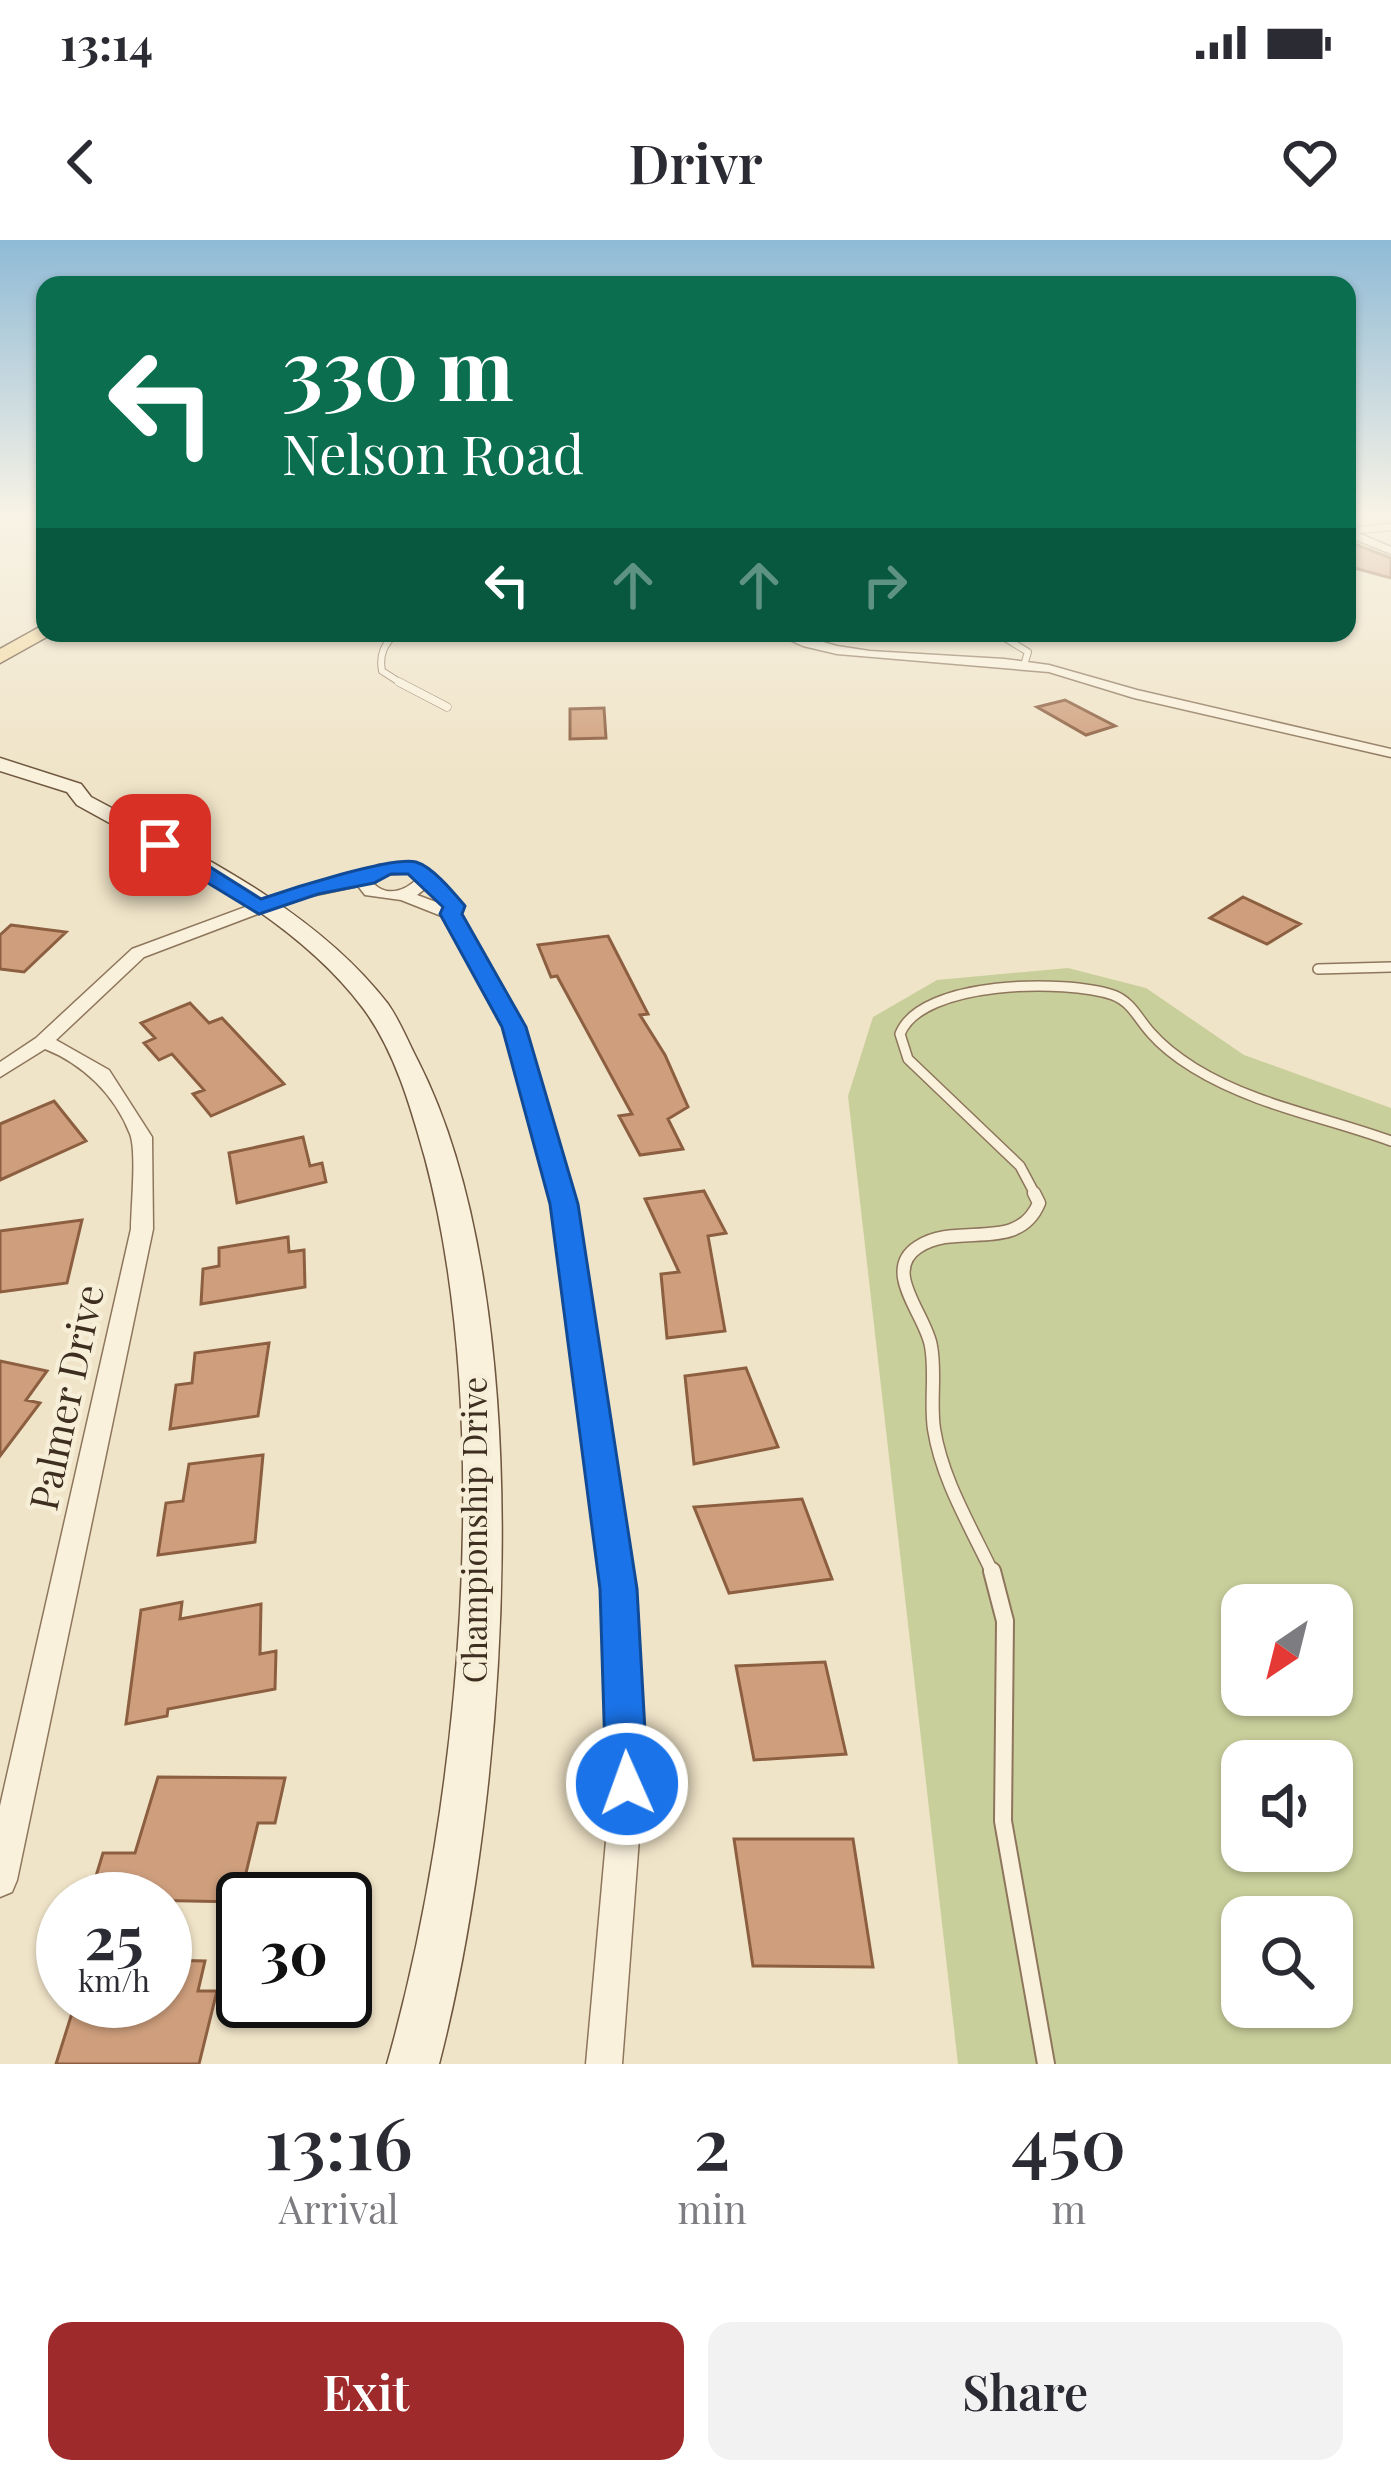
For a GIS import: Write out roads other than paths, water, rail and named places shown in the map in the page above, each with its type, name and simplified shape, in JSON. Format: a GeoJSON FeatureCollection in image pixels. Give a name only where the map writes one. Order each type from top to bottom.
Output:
{"type":"FeatureCollection","features":[{"type":"Feature","properties":{"kind":"main road"},"geometry":{"type":"LineString","coordinates":[[0,657],[36,635]]}},
{"type":"Feature","properties":{"kind":"street"},"geometry":{"type":"LineString","coordinates":[[814,642],[847,651],[1024,664],[1391,753]]}},
{"type":"Feature","properties":{"kind":"street","name":"Championship Drive"},"geometry":{"type":"LineString","coordinates":[[0,764],[74,788],[84,801],[315,946],[378,1010],[418,1084],[459,1241],[478,1395],[474,1678],[444,1942],[413,2064]]}},
{"type":"Feature","properties":{"kind":"street","name":"Championship Drive"},"geometry":{"type":"LineString","coordinates":[[0,777],[84,801]]}},
{"type":"Feature","properties":{"kind":"street"},"geometry":{"type":"LineString","coordinates":[[0,1071],[43,1042],[138,953],[259,907],[313,889],[367,879],[378,870],[406,866],[420,872],[454,906],[451,914]]}},
{"type":"Feature","properties":{"kind":"street"},"geometry":{"type":"LineString","coordinates":[[367,879],[371,892],[403,895],[451,914],[514,1027],[564,1204],[618,1589],[627,1784],[604,2064]]}},
{"type":"Feature","properties":{"kind":"street"},"geometry":{"type":"LineString","coordinates":[[403,895],[424,881]]}},
{"type":"Feature","properties":{"kind":"street","name":"Palmer Drive"},"geometry":{"type":"LineString","coordinates":[[0,1880],[142,1228],[142,1137],[102,1074],[43,1042]]}},
{"type":"Feature","properties":{"kind":"lane"},"geometry":{"type":"LineString","coordinates":[[387,642],[380,659],[382,671],[428,701],[447,706]]}},
{"type":"Feature","properties":{"kind":"lane"},"geometry":{"type":"LineString","coordinates":[[1012,642],[1028,652],[1024,664]]}},
{"type":"Feature","properties":{"kind":"lane"},"geometry":{"type":"LineString","coordinates":[[1318,969],[1391,967]]}},
{"type":"Feature","properties":{"kind":"lane"},"geometry":{"type":"LineString","coordinates":[[1046,2064],[1003,1822],[1005,1621],[997,1581],[944,1470],[934,1427],[932,1343],[902,1275],[905,1258],[920,1245],[942,1238],[1016,1231],[1031,1222],[1039,1203],[1020,1166],[913,1065],[898,1043],[900,1030],[916,1012],[951,994],[1100,991],[1125,1000],[1158,1041],[1202,1073],[1274,1104],[1391,1141]]}}]}
